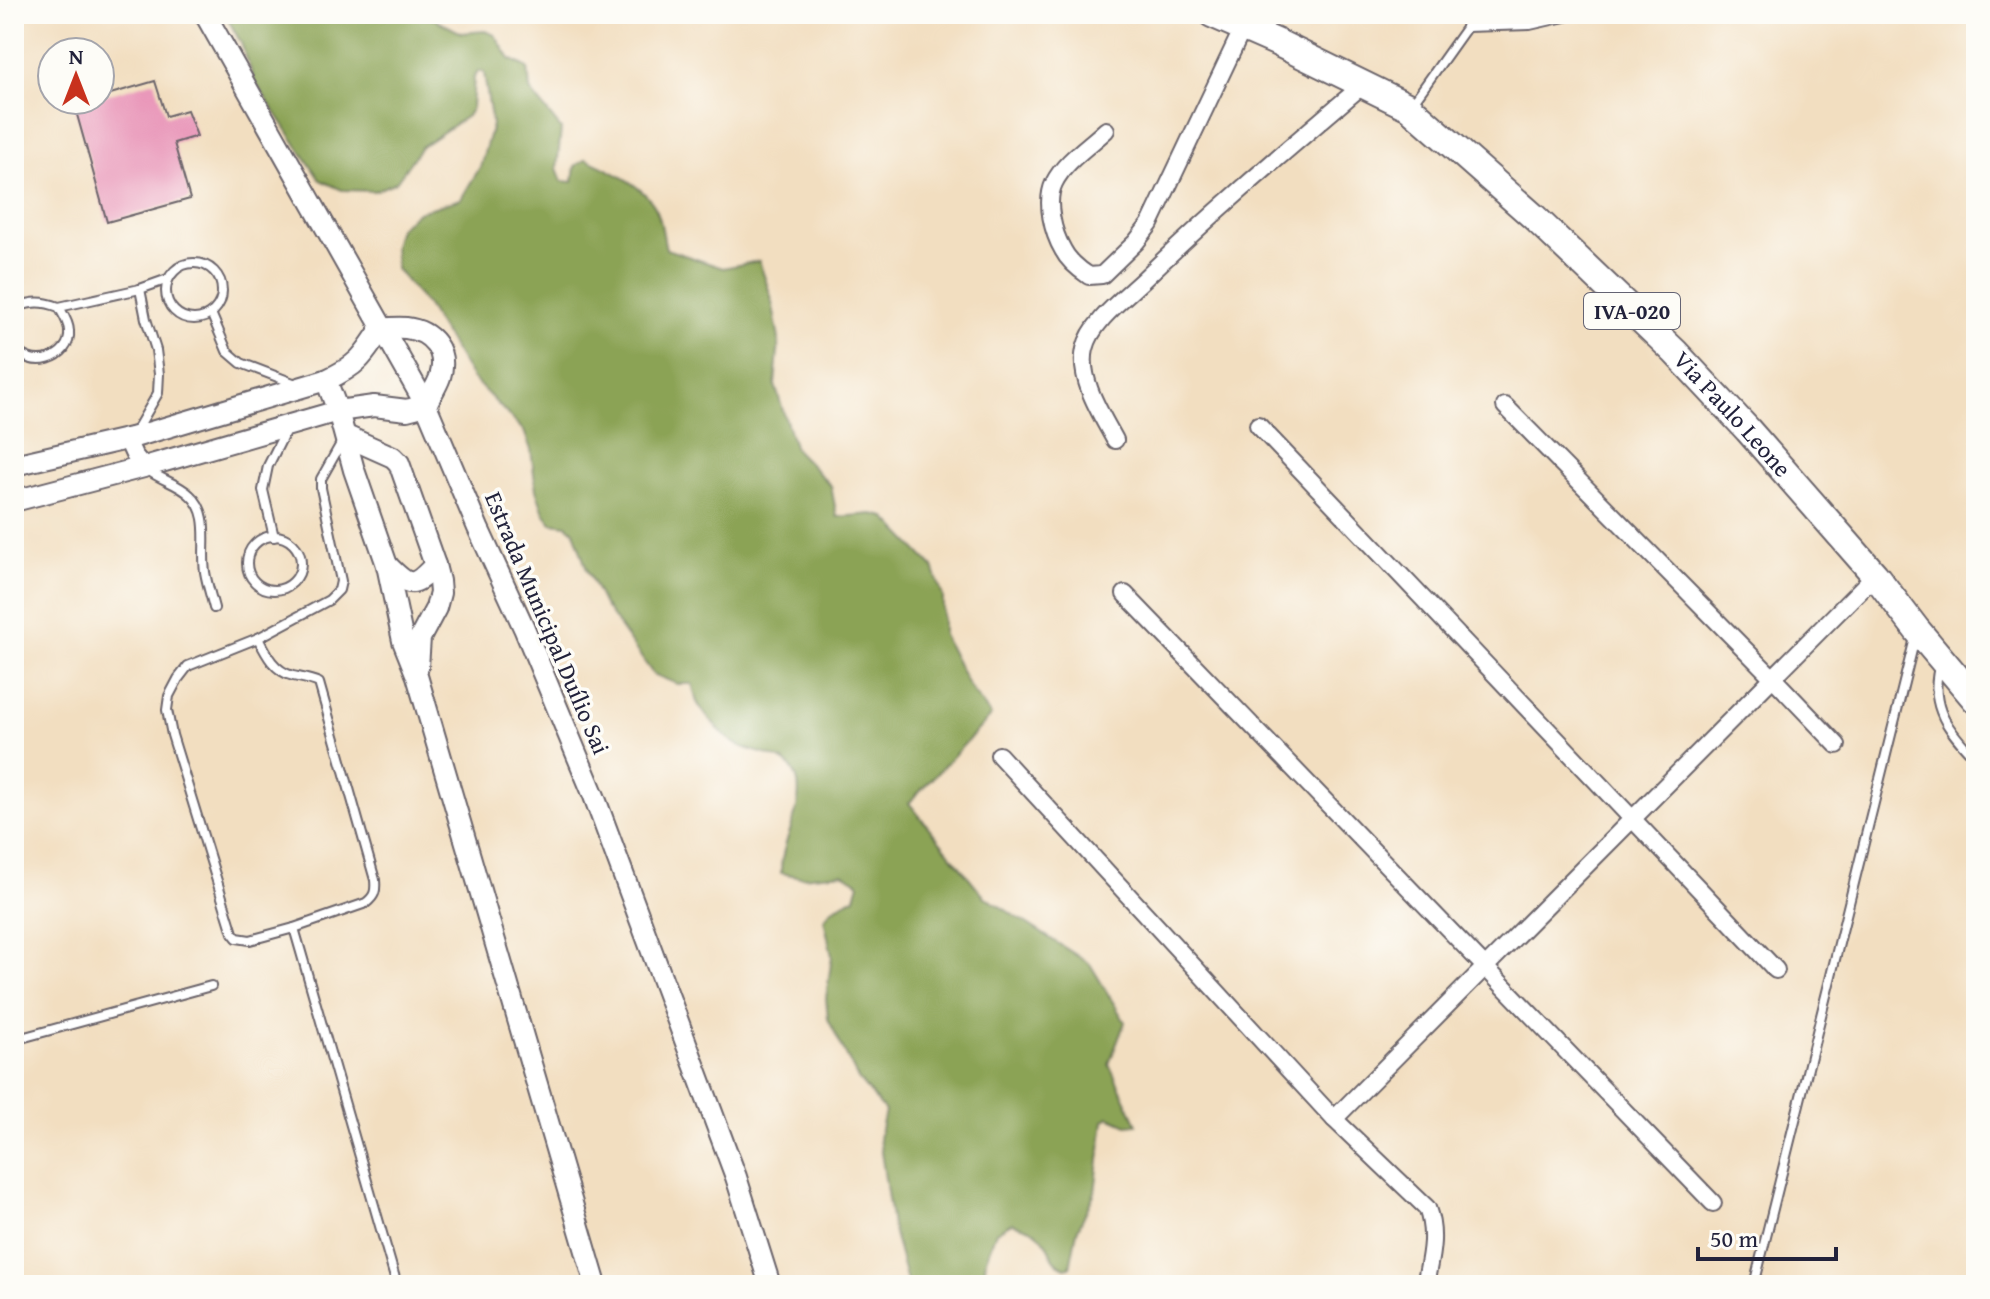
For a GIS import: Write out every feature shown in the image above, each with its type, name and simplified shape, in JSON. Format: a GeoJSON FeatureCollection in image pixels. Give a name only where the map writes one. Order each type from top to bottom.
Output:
{"type":"FeatureCollection","features":[{"type":"Feature","properties":{"kind":"main road","name":"Via Paulo Leone"},"geometry":{"type":"LineString","coordinates":[[1212,14],[1409,107],[1534,217],[1675,352],[1748,430],[1875,575],[1976,700]]}},
{"type":"Feature","properties":{"kind":"street","name":"Estrada Municipal Duílio Sai"},"geometry":{"type":"LineString","coordinates":[[205,14],[426,405],[594,796],[736,1177],[770,1285]]}},
{"type":"Feature","properties":{"kind":"street"},"geometry":{"type":"LineString","coordinates":[[1106,130],[1062,170],[1050,198],[1053,223],[1063,251],[1089,276],[1102,275],[1150,224],[1243,28]]}},
{"type":"Feature","properties":{"kind":"street"},"geometry":{"type":"LineString","coordinates":[[1115,440],[1092,399],[1085,367],[1084,352],[1098,323],[1172,252],[1364,84]]}},
{"type":"Feature","properties":{"kind":"street"},"geometry":{"type":"LineString","coordinates":[[14,465],[131,438],[326,380],[356,363],[381,329],[405,327],[422,331],[433,338],[440,350],[440,377],[426,405],[407,410],[374,406],[338,411],[14,501]]}},
{"type":"Feature","properties":{"kind":"street"},"geometry":{"type":"LineString","coordinates":[[326,380],[387,565],[403,641],[417,676],[596,1285]]}},
{"type":"Feature","properties":{"kind":"street"},"geometry":{"type":"LineString","coordinates":[[1505,406],[1837,745]]}},
{"type":"Feature","properties":{"kind":"street"},"geometry":{"type":"LineString","coordinates":[[1258,425],[1776,970]]}},
{"type":"Feature","properties":{"kind":"street"},"geometry":{"type":"LineString","coordinates":[[346,436],[393,457],[399,463],[435,565],[440,593],[436,608],[420,638],[417,676]]}},
{"type":"Feature","properties":{"kind":"street"},"geometry":{"type":"LineString","coordinates":[[131,438],[129,444],[144,467]]}},
{"type":"Feature","properties":{"kind":"street"},"geometry":{"type":"LineString","coordinates":[[360,482],[377,450]]}},
{"type":"Feature","properties":{"kind":"street"},"geometry":{"type":"LineString","coordinates":[[387,565],[400,578],[414,582],[420,581],[435,565]]}},
{"type":"Feature","properties":{"kind":"street"},"geometry":{"type":"LineString","coordinates":[[1334,1119],[1875,575]]}},
{"type":"Feature","properties":{"kind":"street"},"geometry":{"type":"LineString","coordinates":[[1125,594],[1713,1203]]}},
{"type":"Feature","properties":{"kind":"street"},"geometry":{"type":"LineString","coordinates":[[999,755],[1334,1119],[1427,1208],[1433,1243],[1425,1285]]}},
{"type":"Feature","properties":{"kind":"lane"},"geometry":{"type":"LineString","coordinates":[[1409,107],[1476,14]]}},
{"type":"Feature","properties":{"kind":"lane"},"geometry":{"type":"LineString","coordinates":[[1466,27],[1530,25],[1578,14]]}},
{"type":"Feature","properties":{"kind":"lane"},"geometry":{"type":"LineString","coordinates":[[196,263],[206,265],[215,272],[221,282],[222,294],[219,305],[211,313],[191,319],[172,308],[166,288],[168,279],[176,269],[196,263]]}},
{"type":"Feature","properties":{"kind":"lane"},"geometry":{"type":"LineString","coordinates":[[14,313],[17,307],[31,301],[59,307],[140,289],[168,279]]}},
{"type":"Feature","properties":{"kind":"lane"},"geometry":{"type":"LineString","coordinates":[[131,438],[158,393],[156,350],[140,289]]}},
{"type":"Feature","properties":{"kind":"lane"},"geometry":{"type":"LineString","coordinates":[[14,346],[19,355],[35,361],[53,358],[66,347],[70,333],[59,307]]}},
{"type":"Feature","properties":{"kind":"lane"},"geometry":{"type":"LineString","coordinates":[[211,313],[227,351],[241,363],[302,386]]}},
{"type":"Feature","properties":{"kind":"lane"},"geometry":{"type":"LineString","coordinates":[[274,537],[263,490],[268,466],[289,426]]}},
{"type":"Feature","properties":{"kind":"lane"},"geometry":{"type":"LineString","coordinates":[[258,638],[268,659],[279,670],[319,683],[376,889],[366,903],[250,940],[237,938],[233,933],[172,735],[167,710],[169,696],[188,666],[258,638],[329,600],[339,590],[341,581],[321,479],[346,436]]}},
{"type":"Feature","properties":{"kind":"lane"},"geometry":{"type":"LineString","coordinates":[[144,467],[158,478],[185,491],[197,504],[204,521],[204,570],[214,608]]}},
{"type":"Feature","properties":{"kind":"lane"},"geometry":{"type":"LineString","coordinates":[[274,537],[292,543],[298,550],[301,568],[291,584],[273,590],[256,583],[247,564],[255,545],[274,537]]}},
{"type":"Feature","properties":{"kind":"lane"},"geometry":{"type":"LineString","coordinates":[[1754,1285],[1917,630]]}},
{"type":"Feature","properties":{"kind":"lane"},"geometry":{"type":"LineString","coordinates":[[1941,658],[1935,695],[1942,717],[1976,759]]}},
{"type":"Feature","properties":{"kind":"lane"},"geometry":{"type":"LineString","coordinates":[[294,928],[397,1285]]}},
{"type":"Feature","properties":{"kind":"lane"},"geometry":{"type":"LineString","coordinates":[[14,1040],[211,986]]}},
{"type":"Feature","properties":{"kind":"green space"},"geometry":{"type":"Polygon","coordinates":[[[225,14],[397,14],[435,19],[461,33],[485,31],[495,35],[510,59],[528,68],[530,90],[561,129],[557,168],[562,181],[573,182],[575,166],[586,159],[606,168],[645,194],[657,211],[666,249],[723,268],[759,261],[771,296],[779,339],[775,385],[795,449],[831,486],[837,517],[873,514],[885,517],[933,567],[943,597],[943,635],[968,685],[991,716],[909,803],[984,896],[1090,964],[1125,1022],[1109,1064],[1137,1124],[1127,1125],[1109,1117],[1104,1121],[1095,1192],[1077,1231],[1070,1267],[1065,1268],[1055,1260],[1037,1233],[1012,1223],[996,1232],[986,1259],[983,1285],[908,1285],[892,1226],[879,1138],[885,1111],[858,1079],[828,1019],[826,998],[832,956],[824,919],[832,909],[855,897],[859,883],[843,873],[801,877],[781,873],[799,794],[795,773],[781,760],[730,740],[700,706],[692,684],[677,684],[653,674],[604,605],[587,570],[574,531],[567,525],[552,523],[544,513],[524,431],[472,378],[427,306],[396,269],[394,246],[399,228],[418,212],[461,199],[480,167],[492,125],[484,73],[479,71],[474,77],[472,108],[467,116],[421,147],[396,182],[375,191],[342,190],[320,180],[255,82],[241,43],[225,14]]]}},
{"type":"Feature","properties":{"kind":"building"},"geometry":{"type":"Polygon","coordinates":[[[155,81],[166,116],[187,110],[197,136],[174,143],[190,199],[107,222],[77,116],[116,116],[116,92],[155,81]]]}}]}
